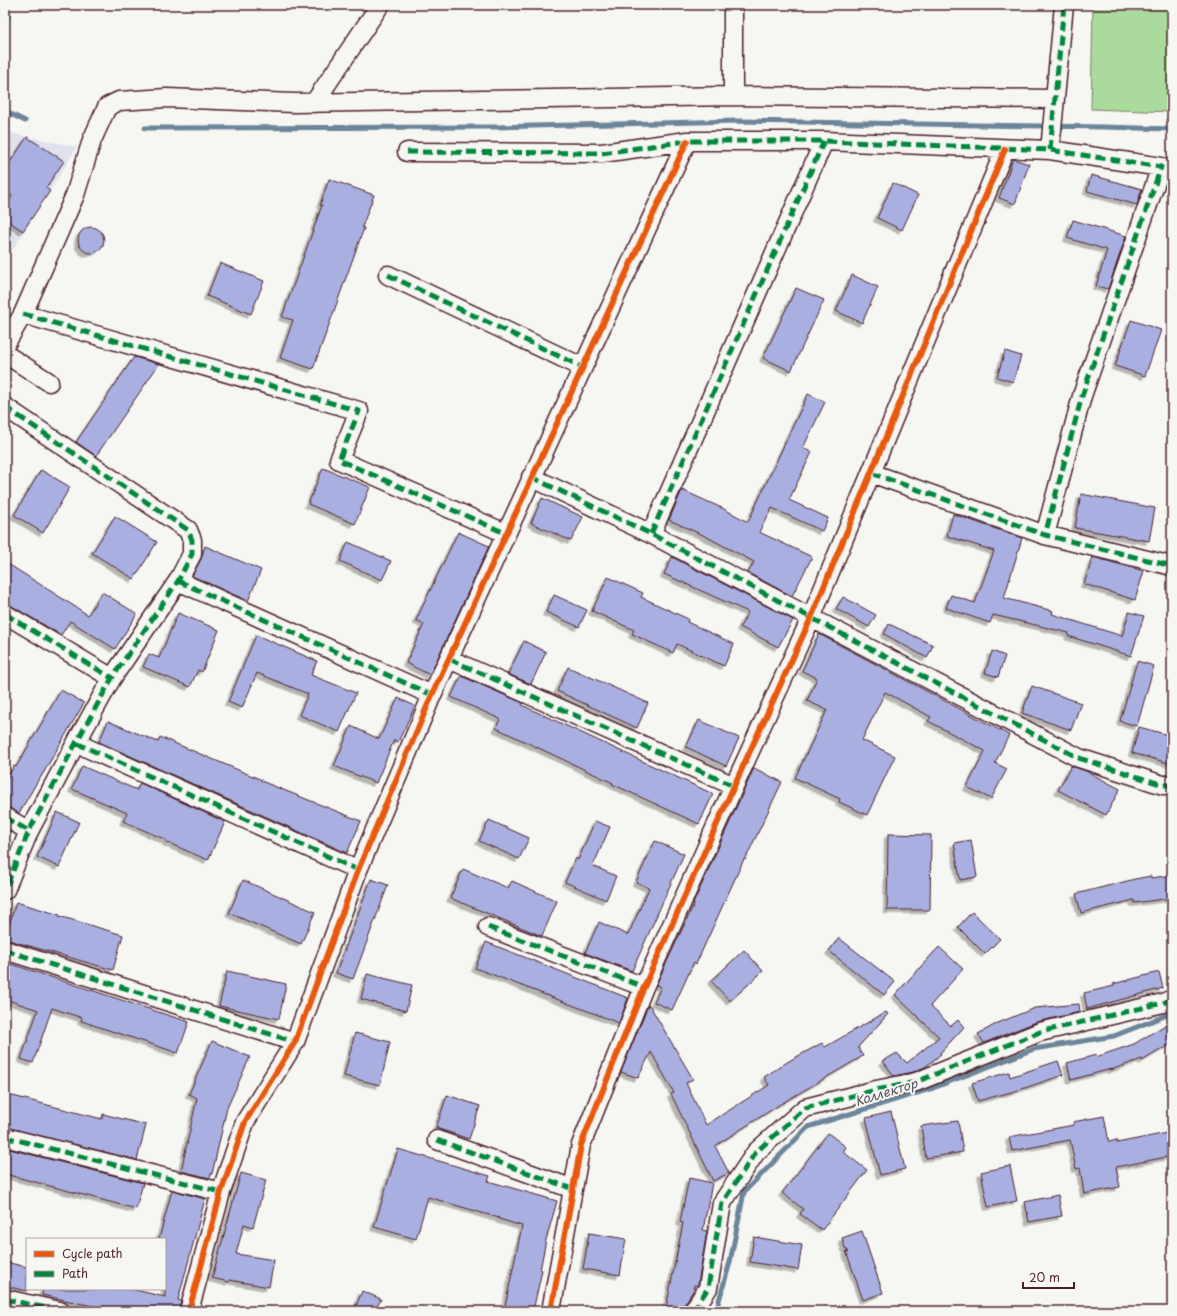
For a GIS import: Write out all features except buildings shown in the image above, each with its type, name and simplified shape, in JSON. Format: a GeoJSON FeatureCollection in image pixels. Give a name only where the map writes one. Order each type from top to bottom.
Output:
{"type":"FeatureCollection","features":[{"type":"Feature","properties":{"kind":"street"},"geometry":{"type":"LineString","coordinates":[[314,103],[380,5]]}},
{"type":"Feature","properties":{"kind":"street"},"geometry":{"type":"LineString","coordinates":[[733,5],[733,96]]}},
{"type":"Feature","properties":{"kind":"street"},"geometry":{"type":"LineString","coordinates":[[1052,134],[1064,5]]}},
{"type":"Feature","properties":{"kind":"street"},"geometry":{"type":"LineString","coordinates":[[5,345],[23,314],[75,195],[92,140],[107,107],[119,101],[167,98],[294,104],[733,96],[1055,99]]}},
{"type":"Feature","properties":{"kind":"street"},"geometry":{"type":"LineString","coordinates":[[408,152],[602,153],[687,141],[824,141],[1005,149],[1052,134],[1161,167],[1082,396],[1045,535]]}},
{"type":"Feature","properties":{"kind":"street"},"geometry":{"type":"LineString","coordinates":[[189,1311],[221,1192],[245,1122],[295,1042],[358,870],[432,695],[505,533],[687,141]]}},
{"type":"Feature","properties":{"kind":"street"},"geometry":{"type":"LineString","coordinates":[[652,534],[824,141]]}},
{"type":"Feature","properties":{"kind":"street"},"geometry":{"type":"LineString","coordinates":[[551,1311],[581,1145],[644,987],[811,618],[1005,149]]}},
{"type":"Feature","properties":{"kind":"street"},"geometry":{"type":"LineString","coordinates":[[388,275],[582,367]]}},
{"type":"Feature","properties":{"kind":"street"},"geometry":{"type":"LineString","coordinates":[[23,314],[360,411],[339,460],[505,533]]}},
{"type":"Feature","properties":{"kind":"street"},"geometry":{"type":"LineString","coordinates":[[5,354],[49,382]]}},
{"type":"Feature","properties":{"kind":"street"},"geometry":{"type":"LineString","coordinates":[[5,407],[188,530],[192,540],[192,554],[178,581],[112,678],[30,831],[5,890]]}},
{"type":"Feature","properties":{"kind":"street"},"geometry":{"type":"LineString","coordinates":[[871,473],[1045,535],[1172,566]]}},
{"type":"Feature","properties":{"kind":"street"},"geometry":{"type":"LineString","coordinates":[[531,477],[652,534],[1079,758],[1163,785],[1172,785]]}},
{"type":"Feature","properties":{"kind":"street"},"geometry":{"type":"LineString","coordinates":[[178,581],[432,695]]}},
{"type":"Feature","properties":{"kind":"street"},"geometry":{"type":"LineString","coordinates":[[5,614],[112,678]]}},
{"type":"Feature","properties":{"kind":"street"},"geometry":{"type":"LineString","coordinates":[[449,659],[734,786]]}},
{"type":"Feature","properties":{"kind":"street"},"geometry":{"type":"LineString","coordinates":[[76,743],[358,870]]}},
{"type":"Feature","properties":{"kind":"street"},"geometry":{"type":"LineString","coordinates":[[5,817],[30,831]]}},
{"type":"Feature","properties":{"kind":"street"},"geometry":{"type":"LineString","coordinates":[[488,927],[644,987]]}},
{"type":"Feature","properties":{"kind":"street"},"geometry":{"type":"LineString","coordinates":[[5,950],[295,1042]]}},
{"type":"Feature","properties":{"kind":"street"},"geometry":{"type":"LineString","coordinates":[[693,1311],[708,1288],[722,1203],[756,1152],[805,1108],[876,1090],[916,1082],[1040,1032],[1163,1003],[1172,999]]}},
{"type":"Feature","properties":{"kind":"street"},"geometry":{"type":"LineString","coordinates":[[5,1137],[221,1192]]}},
{"type":"Feature","properties":{"kind":"street"},"geometry":{"type":"LineString","coordinates":[[437,1140],[573,1189]]}},
{"type":"Feature","properties":{"kind":"street"},"geometry":{"type":"LineString","coordinates":[[5,1299],[60,1311]]}},
{"type":"Feature","properties":{"kind":"shaded area"},"geometry":{"type":"Polygon","coordinates":[[[5,129],[15,134],[77,147],[5,262],[5,129]]]}},
{"type":"Feature","properties":{"kind":"green space"},"geometry":{"type":"Polygon","coordinates":[[[1093,5],[1172,5],[1172,112],[1091,109],[1093,5]]]}},
{"type":"Feature","properties":{"kind":"waterway"},"geometry":{"type":"LineString","coordinates":[[5,111],[25,121]]}},
{"type":"Feature","properties":{"kind":"waterway"},"geometry":{"type":"LineString","coordinates":[[145,128],[495,127],[738,121],[1172,129]]}},
{"type":"Feature","properties":{"kind":"waterway","name":"Коллектор"},"geometry":{"type":"LineString","coordinates":[[716,1311],[730,1262],[744,1192],[808,1127],[933,1088],[1034,1049],[1114,1036],[1172,1013]]}},
{"type":"Feature","properties":{"kind":"marked path"},"geometry":{"type":"LineString","coordinates":[[6,35],[9,5]]}},
{"type":"Feature","properties":{"kind":"marked path"},"geometry":{"type":"LineString","coordinates":[[1050,150],[1064,5]]}},
{"type":"Feature","properties":{"kind":"marked path"},"geometry":{"type":"LineString","coordinates":[[407,152],[602,153],[687,141],[824,141],[1050,150],[1161,167],[1082,396],[1045,535]]}},
{"type":"Feature","properties":{"kind":"marked path"},"geometry":{"type":"LineString","coordinates":[[651,534],[824,141]]}},
{"type":"Feature","properties":{"kind":"marked path"},"geometry":{"type":"LineString","coordinates":[[388,275],[582,367]]}},
{"type":"Feature","properties":{"kind":"marked path"},"geometry":{"type":"LineString","coordinates":[[23,314],[359,411],[339,460],[505,533]]}},
{"type":"Feature","properties":{"kind":"marked path"},"geometry":{"type":"LineString","coordinates":[[5,407],[188,530],[192,540],[192,554],[178,581],[112,678],[29,831],[5,890]]}},
{"type":"Feature","properties":{"kind":"marked path"},"geometry":{"type":"LineString","coordinates":[[871,473],[1045,535],[1172,566]]}},
{"type":"Feature","properties":{"kind":"marked path"},"geometry":{"type":"LineString","coordinates":[[531,477],[651,534],[1079,758],[1163,785],[1172,785]]}},
{"type":"Feature","properties":{"kind":"marked path"},"geometry":{"type":"LineString","coordinates":[[178,581],[432,695]]}},
{"type":"Feature","properties":{"kind":"marked path"},"geometry":{"type":"LineString","coordinates":[[5,614],[112,678]]}},
{"type":"Feature","properties":{"kind":"marked path"},"geometry":{"type":"LineString","coordinates":[[449,659],[734,786]]}},
{"type":"Feature","properties":{"kind":"marked path"},"geometry":{"type":"LineString","coordinates":[[76,743],[358,870]]}},
{"type":"Feature","properties":{"kind":"marked path"},"geometry":{"type":"LineString","coordinates":[[5,817],[29,831]]}},
{"type":"Feature","properties":{"kind":"marked path"},"geometry":{"type":"LineString","coordinates":[[488,927],[644,987]]}},
{"type":"Feature","properties":{"kind":"marked path"},"geometry":{"type":"LineString","coordinates":[[5,950],[295,1042]]}},
{"type":"Feature","properties":{"kind":"marked path"},"geometry":{"type":"LineString","coordinates":[[693,1311],[708,1288],[722,1203],[756,1152],[805,1108],[876,1090],[916,1082],[1040,1032],[1163,1003],[1172,999]]}},
{"type":"Feature","properties":{"kind":"marked path"},"geometry":{"type":"LineString","coordinates":[[5,1137],[221,1192]]}},
{"type":"Feature","properties":{"kind":"marked path"},"geometry":{"type":"LineString","coordinates":[[437,1140],[573,1189]]}},
{"type":"Feature","properties":{"kind":"marked path"},"geometry":{"type":"LineString","coordinates":[[5,1299],[60,1311]]}},
{"type":"Feature","properties":{"kind":"cycle path"},"geometry":{"type":"LineString","coordinates":[[189,1311],[221,1192],[245,1122],[295,1042],[358,870],[432,695],[687,141]]}},
{"type":"Feature","properties":{"kind":"cycle path"},"geometry":{"type":"LineString","coordinates":[[551,1311],[581,1145],[644,987],[811,618],[1005,149]]}}]}
